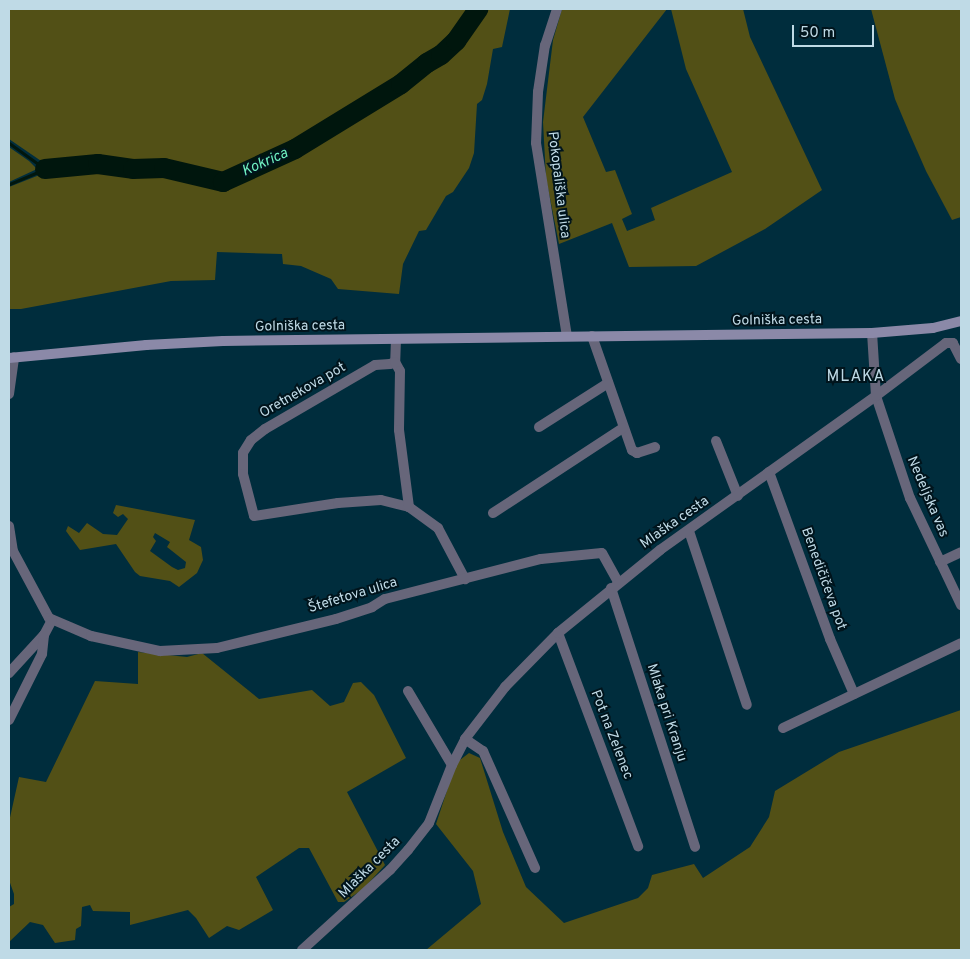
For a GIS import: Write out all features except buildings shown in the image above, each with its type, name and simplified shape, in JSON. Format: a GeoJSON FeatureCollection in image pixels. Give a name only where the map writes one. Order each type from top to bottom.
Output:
{"type":"FeatureCollection","features":[{"type":"Feature","properties":{"kind":"main road","name":"Golniška cesta"},"geometry":{"type":"LineString","coordinates":[[12,358],[146,345],[214,342],[872,333],[933,328],[961,321]]}},
{"type":"Feature","properties":{"kind":"street","name":"Pokopališka ulica"},"geometry":{"type":"LineString","coordinates":[[557,9],[544,54],[538,92],[536,143],[567,336]]}},
{"type":"Feature","properties":{"kind":"street"},"geometry":{"type":"LineString","coordinates":[[872,333],[876,396]]}},
{"type":"Feature","properties":{"kind":"street"},"geometry":{"type":"LineString","coordinates":[[592,336],[632,450],[637,452],[655,446]]}},
{"type":"Feature","properties":{"kind":"street"},"geometry":{"type":"LineString","coordinates":[[396,339],[395,362],[400,371],[399,430],[409,507]]}},
{"type":"Feature","properties":{"kind":"street"},"geometry":{"type":"LineString","coordinates":[[876,396],[946,343],[953,342],[961,359]]}},
{"type":"Feature","properties":{"kind":"street"},"geometry":{"type":"LineString","coordinates":[[9,394],[12,358]]}},
{"type":"Feature","properties":{"kind":"street","name":"Oretnekova pot"},"geometry":{"type":"LineString","coordinates":[[395,362],[375,365],[265,428],[251,440],[243,453],[243,474],[254,516],[338,503],[381,500],[409,507],[438,528],[465,579]]}},
{"type":"Feature","properties":{"kind":"street"},"geometry":{"type":"LineString","coordinates":[[539,427],[608,383]]}},
{"type":"Feature","properties":{"kind":"street","name":"Mlaška cesta"},"geometry":{"type":"LineString","coordinates":[[302,950],[390,870],[408,850],[429,823],[452,765],[465,739],[500,693],[558,633],[614,585],[876,396]]}},
{"type":"Feature","properties":{"kind":"street","name":"Nedeljska vas"},"geometry":{"type":"LineString","coordinates":[[876,396],[910,498],[961,606]]}},
{"type":"Feature","properties":{"kind":"street"},"geometry":{"type":"LineString","coordinates":[[493,513],[623,428]]}},
{"type":"Feature","properties":{"kind":"street"},"geometry":{"type":"LineString","coordinates":[[716,441],[738,496]]}},
{"type":"Feature","properties":{"kind":"street","name":"Benedičičeva pot"},"geometry":{"type":"LineString","coordinates":[[769,472],[830,639],[854,694]]}},
{"type":"Feature","properties":{"kind":"street"},"geometry":{"type":"LineString","coordinates":[[9,526],[13,551],[43,608],[52,620],[44,635],[9,673]]}},
{"type":"Feature","properties":{"kind":"street"},"geometry":{"type":"LineString","coordinates":[[688,531],[747,705]]}},
{"type":"Feature","properties":{"kind":"street"},"geometry":{"type":"LineString","coordinates":[[940,562],[961,552]]}},
{"type":"Feature","properties":{"kind":"street","name":"Štefetova ulica"},"geometry":{"type":"LineString","coordinates":[[52,620],[91,636],[160,651],[209,648],[336,619],[372,606],[385,599],[541,559],[602,553],[614,585]]}},
{"type":"Feature","properties":{"kind":"street","name":"Mlaka pri Kranju"},"geometry":{"type":"LineString","coordinates":[[614,585],[695,846]]}},
{"type":"Feature","properties":{"kind":"street","name":"Pot na Zelenec"},"geometry":{"type":"LineString","coordinates":[[558,633],[638,846]]}},
{"type":"Feature","properties":{"kind":"street"},"geometry":{"type":"LineString","coordinates":[[9,720],[42,654],[44,635]]}},
{"type":"Feature","properties":{"kind":"street"},"geometry":{"type":"LineString","coordinates":[[783,728],[961,643]]}},
{"type":"Feature","properties":{"kind":"street"},"geometry":{"type":"LineString","coordinates":[[408,691],[452,765]]}},
{"type":"Feature","properties":{"kind":"street"},"geometry":{"type":"LineString","coordinates":[[465,739],[483,751],[535,868]]}},
{"type":"Feature","properties":{"kind":"shaded area"},"geometry":{"type":"Polygon","coordinates":[[[9,9],[474,9],[452,42],[398,82],[385,89],[384,93],[388,95],[405,87],[432,62],[453,49],[483,9],[510,9],[502,47],[493,49],[487,84],[482,100],[477,104],[474,153],[469,168],[453,192],[446,196],[426,230],[419,231],[403,264],[399,294],[338,289],[331,279],[301,266],[283,264],[282,254],[217,252],[215,280],[171,281],[21,309],[9,309],[9,187],[42,174],[64,169],[99,166],[126,170],[130,167],[92,160],[47,165],[9,139],[9,9]]]}},
{"type":"Feature","properties":{"kind":"shaded area"},"geometry":{"type":"Polygon","coordinates":[[[562,9],[667,9],[583,117],[606,172],[615,170],[632,214],[622,219],[627,231],[655,220],[651,208],[732,172],[686,69],[671,9],[743,9],[750,37],[822,190],[765,229],[696,266],[629,267],[612,223],[559,244],[546,178],[543,122],[553,40],[562,9]]]}},
{"type":"Feature","properties":{"kind":"shaded area"},"geometry":{"type":"Polygon","coordinates":[[[871,9],[961,9],[961,217],[952,220],[926,171],[908,130],[895,99],[871,9]]]}},
{"type":"Feature","properties":{"kind":"shaded area"},"geometry":{"type":"Polygon","coordinates":[[[9,147],[29,161],[37,169],[9,182],[9,147]]]}},
{"type":"Feature","properties":{"kind":"shaded area"},"geometry":{"type":"Polygon","coordinates":[[[116,505],[195,520],[189,540],[201,547],[203,560],[197,573],[179,587],[170,581],[140,576],[135,572],[116,544],[80,550],[66,531],[68,526],[79,533],[87,523],[103,534],[117,535],[128,519],[123,514],[118,517],[113,513],[116,505]],[[155,533],[153,537],[156,541],[150,551],[178,570],[185,568],[186,562],[167,547],[170,542],[155,533]]]}},
{"type":"Feature","properties":{"kind":"shaded area"},"geometry":{"type":"Polygon","coordinates":[[[138,652],[187,657],[202,653],[259,699],[312,690],[330,706],[344,702],[353,683],[361,682],[374,695],[406,758],[347,792],[385,865],[363,889],[344,902],[338,902],[309,848],[299,848],[256,877],[273,910],[239,930],[227,926],[209,938],[196,918],[188,910],[130,925],[130,912],[93,911],[90,905],[82,907],[81,926],[76,929],[75,940],[55,943],[43,925],[30,922],[9,942],[9,907],[14,904],[14,894],[9,880],[9,822],[19,777],[46,782],[95,681],[138,684],[138,652]]]}},
{"type":"Feature","properties":{"kind":"shaded area"},"geometry":{"type":"Polygon","coordinates":[[[961,710],[961,950],[426,950],[481,904],[473,871],[436,824],[456,763],[469,753],[480,758],[503,832],[526,887],[564,923],[638,898],[648,888],[652,875],[694,864],[703,878],[750,847],[769,817],[775,791],[839,752],[961,710]]]}},
{"type":"Feature","properties":{"kind":"waterway","name":"Kokrica"},"geometry":{"type":"LineString","coordinates":[[45,169],[98,164],[133,169],[164,168],[223,182],[295,149],[401,84],[427,63],[441,55],[456,41],[478,9]]}},
{"type":"Feature","properties":{"kind":"waterway","name":"Kokrica"},"geometry":{"type":"LineString","coordinates":[[9,143],[45,169],[9,184]]}},
{"type":"Feature","properties":{"kind":"district","name":"MLAKA"},"geometry":{"type":"Point","coordinates":[856,377]}}]}
